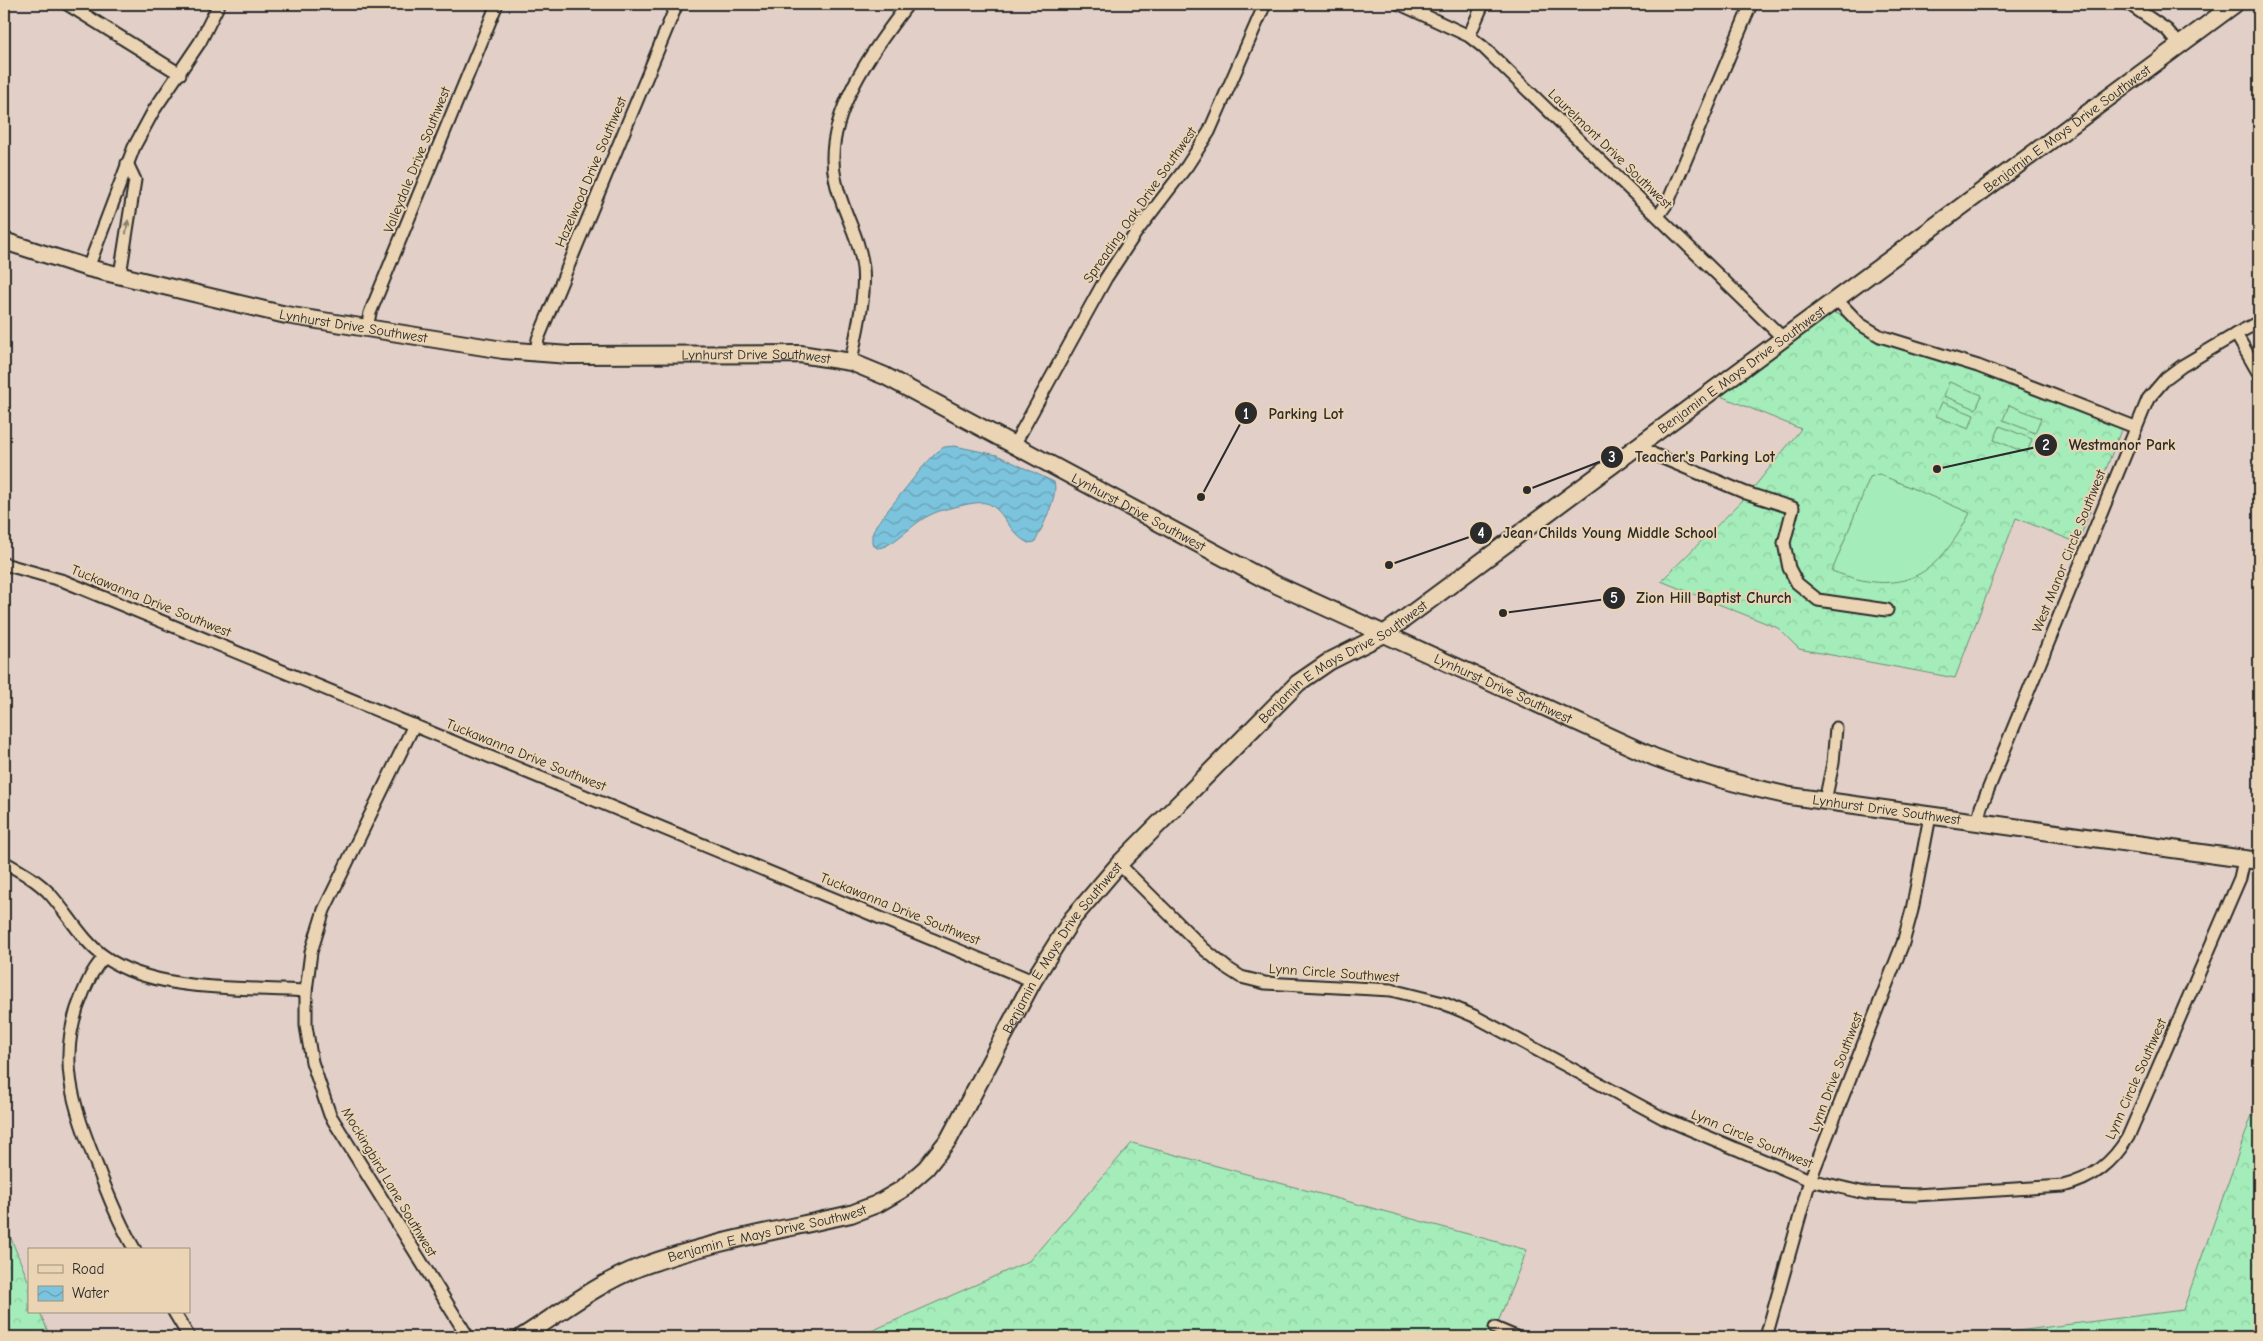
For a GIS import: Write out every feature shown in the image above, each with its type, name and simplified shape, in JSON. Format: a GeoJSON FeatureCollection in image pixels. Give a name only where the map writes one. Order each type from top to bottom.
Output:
{"type":"FeatureCollection","features":[{"type":"Feature","properties":{"kind":"street"},"geometry":{"type":"LineString","coordinates":[[67,4],[180,74]]}},
{"type":"Feature","properties":{"kind":"street"},"geometry":{"type":"LineString","coordinates":[[88,268],[127,163],[154,110],[200,42],[219,4]]}},
{"type":"Feature","properties":{"kind":"street","name":"Valleydale Drive Southwest"},"geometry":{"type":"LineString","coordinates":[[367,328],[370,313],[498,4]]}},
{"type":"Feature","properties":{"kind":"street","name":"Hazelwood Drive Southwest"},"geometry":{"type":"LineString","coordinates":[[536,353],[538,339],[677,4]]}},
{"type":"Feature","properties":{"kind":"street"},"geometry":{"type":"LineString","coordinates":[[852,362],[862,293],[863,270],[858,237],[834,176],[833,151],[838,124],[854,86],[871,55],[908,4]]}},
{"type":"Feature","properties":{"kind":"street","name":"Spreading Oak Drive Southwest"},"geometry":{"type":"LineString","coordinates":[[1014,445],[1106,278],[1135,234],[1187,166],[1209,132],[1264,4]]}},
{"type":"Feature","properties":{"kind":"street","name":"Laurelmont Drive Southwest"},"geometry":{"type":"LineString","coordinates":[[1400,4],[1469,36],[1570,129],[1783,338]]}},
{"type":"Feature","properties":{"kind":"street"},"geometry":{"type":"LineString","coordinates":[[1469,36],[1483,4]]}},
{"type":"Feature","properties":{"kind":"street"},"geometry":{"type":"LineString","coordinates":[[1658,216],[1668,202],[1751,4]]}},
{"type":"Feature","properties":{"kind":"street"},"geometry":{"type":"LineString","coordinates":[[2129,4],[2167,30],[2180,45]]}},
{"type":"Feature","properties":{"kind":"street","name":"Benjamin E Mays Drive Southwest"},"geometry":{"type":"LineString","coordinates":[[522,1337],[596,1289],[639,1268],[682,1254],[851,1214],[877,1204],[900,1190],[926,1168],[949,1139],[1034,981],[1072,919],[1119,864],[1273,706],[1298,684],[1330,661],[1384,634],[2235,4]]}},
{"type":"Feature","properties":{"kind":"street"},"geometry":{"type":"LineString","coordinates":[[120,275],[135,180],[127,163]]}},
{"type":"Feature","properties":{"kind":"street","name":"Lynhurst Drive Southwest"},"geometry":{"type":"LineString","coordinates":[[4,241],[88,268],[286,314],[536,353],[800,354],[852,362],[885,376],[1266,580],[1654,757],[1698,774],[1743,787],[1825,801],[2251,860]]}},
{"type":"Feature","properties":{"kind":"street"},"geometry":{"type":"LineString","coordinates":[[1836,299],[1860,324],[1880,336],[1978,366],[2135,427]]}},
{"type":"Feature","properties":{"kind":"street","name":"West Manor Circle Southwest"},"geometry":{"type":"LineString","coordinates":[[1977,823],[1981,807],[2135,427],[2148,400],[2166,378],[2182,366],[2259,322]]}},
{"type":"Feature","properties":{"kind":"street"},"geometry":{"type":"LineString","coordinates":[[2236,334],[2259,374]]}},
{"type":"Feature","properties":{"kind":"street"},"geometry":{"type":"LineString","coordinates":[[1639,445],[1653,454],[1738,490],[1792,508],[1784,542],[1789,568],[1797,583],[1818,600],[1887,610]]}},
{"type":"Feature","properties":{"kind":"street","name":"Tuckawanna Drive Southwest"},"geometry":{"type":"LineString","coordinates":[[4,564],[64,581],[1034,981]]}},
{"type":"Feature","properties":{"kind":"street","name":"Mockingbird Lane Southwest"},"geometry":{"type":"LineString","coordinates":[[414,725],[324,910],[311,952],[306,991],[306,1026],[310,1056],[330,1115],[468,1337]]}},
{"type":"Feature","properties":{"kind":"street"},"geometry":{"type":"LineString","coordinates":[[1825,801],[1833,763],[1836,728]]}},
{"type":"Feature","properties":{"kind":"street","name":"Lynn Drive Southwest"},"geometry":{"type":"LineString","coordinates":[[1766,1337],[1810,1180],[1903,943],[1912,910],[1930,816]]}},
{"type":"Feature","properties":{"kind":"street","name":"Lynn Circle Southwest"},"geometry":{"type":"LineString","coordinates":[[1119,864],[1204,949],[1241,977],[1265,983],[1392,990],[1442,1003],[1474,1016],[1663,1118],[1810,1180],[1865,1193],[1914,1195],[2063,1186],[2082,1181],[2102,1170],[2118,1154],[2128,1137],[2240,878],[2251,860]]}},
{"type":"Feature","properties":{"kind":"street"},"geometry":{"type":"LineString","coordinates":[[4,862],[25,873],[50,894],[84,938],[105,958],[134,973],[174,983],[306,991]]}},
{"type":"Feature","properties":{"kind":"street"},"geometry":{"type":"LineString","coordinates":[[105,958],[90,976],[76,1008],[69,1039],[68,1068],[76,1114],[114,1212],[134,1248]]}},
{"type":"Feature","properties":{"kind":"street"},"geometry":{"type":"LineString","coordinates":[[175,1314],[190,1337]]}},
{"type":"Feature","properties":{"kind":"street"},"geometry":{"type":"LineString","coordinates":[[1496,1328],[1516,1337]]}},
{"type":"Feature","properties":{"kind":"green space"},"geometry":{"type":"Polygon","coordinates":[[[1832,312],[2124,422],[2078,543],[2016,518],[1955,678],[1799,649],[1778,628],[1661,581],[1746,497],[1801,429],[1718,395],[1832,312]]]}},
{"type":"Feature","properties":{"kind":"green space"},"geometry":{"type":"Polygon","coordinates":[[[1949,382],[1982,395],[1976,409],[1944,396],[1949,382]]]}},
{"type":"Feature","properties":{"kind":"green space"},"geometry":{"type":"Polygon","coordinates":[[[1942,402],[1974,415],[1969,429],[1936,416],[1942,402]]]}},
{"type":"Feature","properties":{"kind":"green space"},"geometry":{"type":"Polygon","coordinates":[[[2009,405],[2041,418],[2035,433],[2003,420],[2009,405]]]}},
{"type":"Feature","properties":{"kind":"green space"},"geometry":{"type":"Polygon","coordinates":[[[2000,426],[2032,439],[2027,453],[1994,440],[2000,426]]]}},
{"type":"Feature","properties":{"kind":"green space"},"geometry":{"type":"Polygon","coordinates":[[[1879,474],[1970,513],[1944,553],[1930,567],[1915,576],[1898,581],[1878,582],[1857,579],[1832,571],[1870,477],[1879,474]]]}},
{"type":"Feature","properties":{"kind":"green space"},"geometry":{"type":"Polygon","coordinates":[[[2252,1115],[2259,1118],[2259,1337],[1969,1337],[2183,1310],[2252,1115]]]}},
{"type":"Feature","properties":{"kind":"green space"},"geometry":{"type":"Polygon","coordinates":[[[1132,1143],[1527,1250],[1492,1337],[858,1337],[1029,1261],[1132,1143]]]}},
{"type":"Feature","properties":{"kind":"green space"},"geometry":{"type":"Polygon","coordinates":[[[4,1221],[28,1281],[28,1314],[41,1314],[50,1337],[4,1337],[4,1221]]]}},
{"type":"Feature","properties":{"kind":"water"},"geometry":{"type":"Polygon","coordinates":[[[955,446],[997,455],[1054,482],[1055,488],[1052,504],[1035,542],[1028,543],[1022,539],[996,509],[989,504],[980,503],[948,509],[928,516],[896,540],[883,547],[877,548],[872,544],[872,535],[876,525],[921,469],[944,447],[955,446]]]}},
{"type":"Feature","properties":{"kind":"place","name":"Westmanor Park"},"geometry":{"type":"Point","coordinates":[1937,469]}},
{"type":"Feature","properties":{"kind":"place","name":"Teacher's Parking Lot"},"geometry":{"type":"Point","coordinates":[1527,490]}},
{"type":"Feature","properties":{"kind":"place","name":"Parking Lot"},"geometry":{"type":"Point","coordinates":[1201,497]}},
{"type":"Feature","properties":{"kind":"place","name":"Jean Childs Young Middle School"},"geometry":{"type":"Point","coordinates":[1389,565]}},
{"type":"Feature","properties":{"kind":"place","name":"Zion Hill Baptist Church"},"geometry":{"type":"Point","coordinates":[1503,613]}}]}
